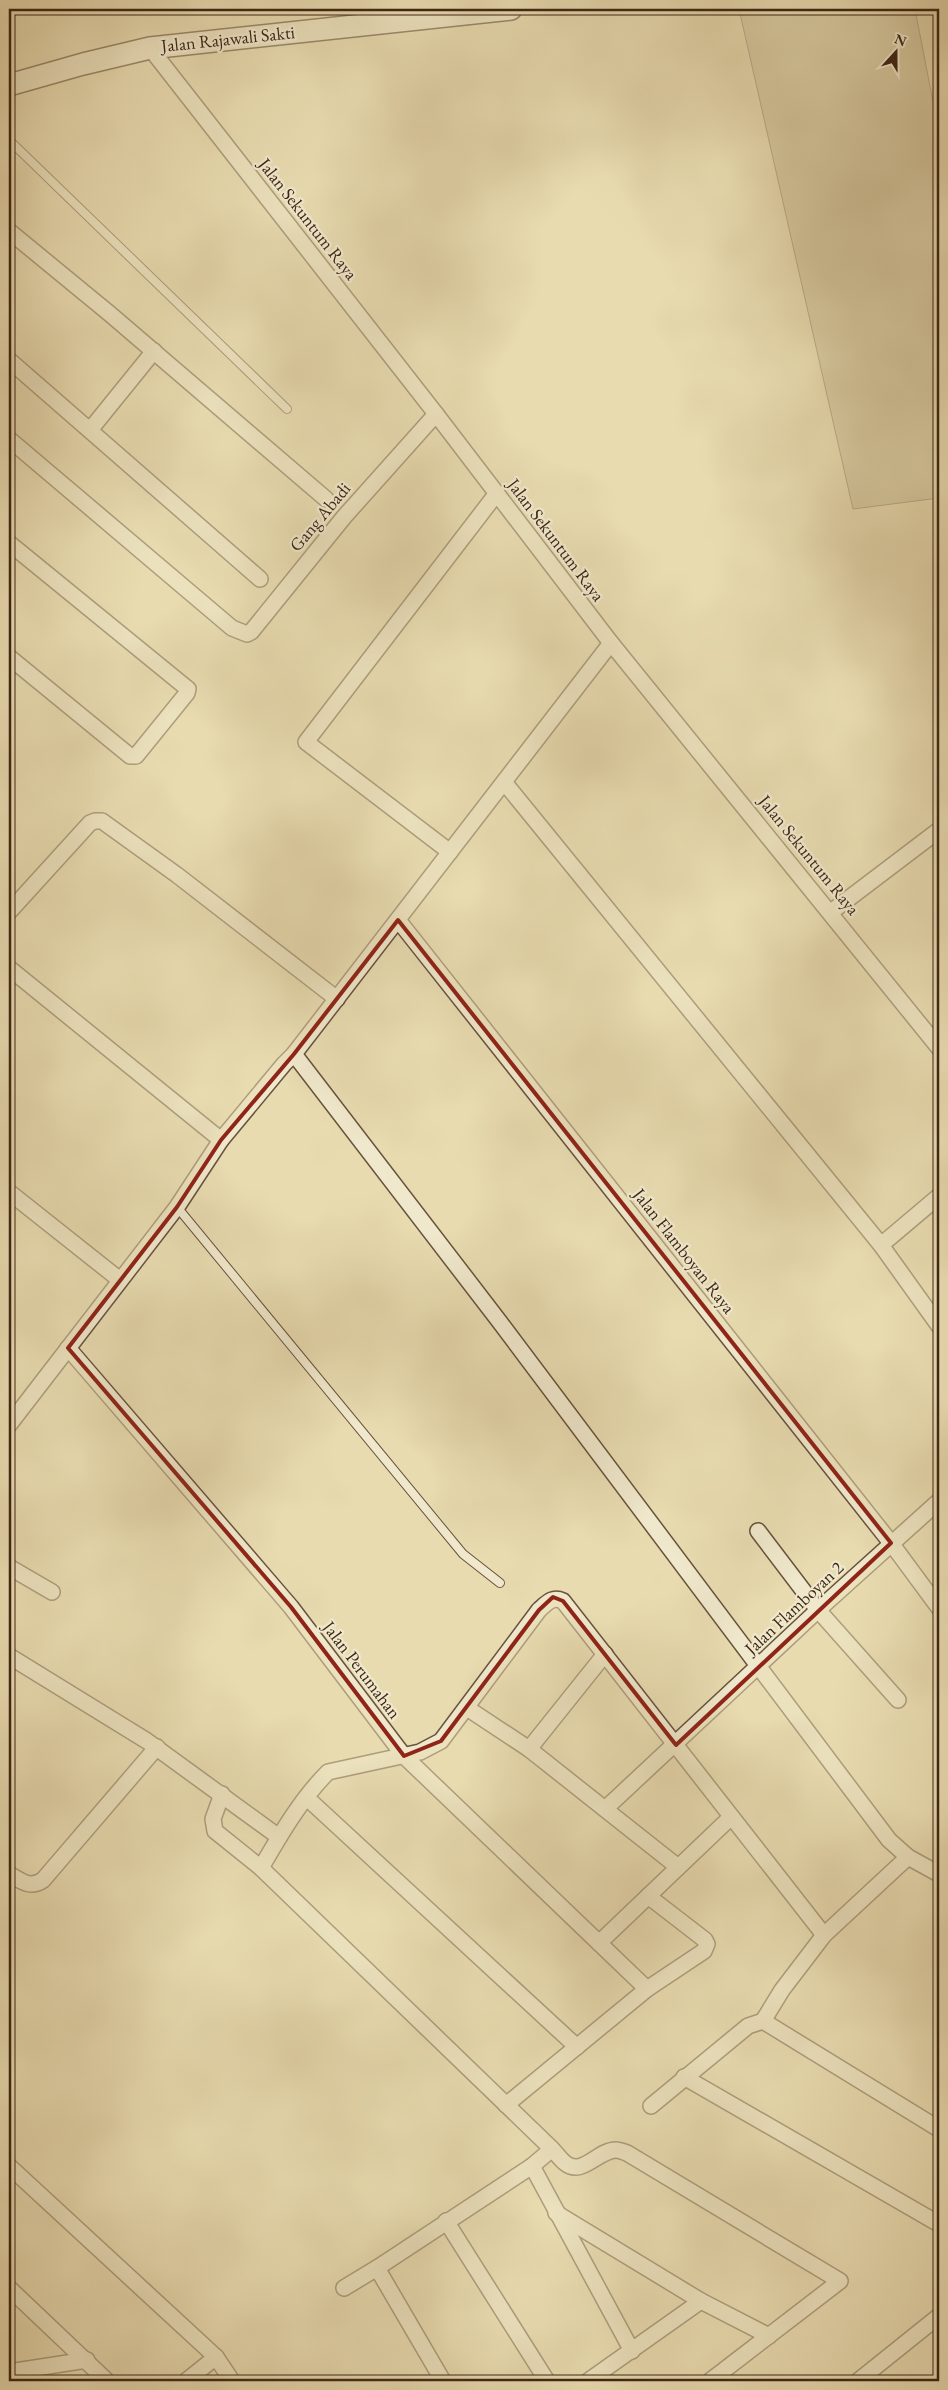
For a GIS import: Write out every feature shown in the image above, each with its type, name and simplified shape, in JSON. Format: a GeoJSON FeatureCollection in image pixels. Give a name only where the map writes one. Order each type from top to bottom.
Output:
{"type":"FeatureCollection","features":[{"type":"Feature","properties":{"kind":"main road","name":"Jalan Rajawali Sakti"},"geometry":{"type":"LineString","coordinates":[[9,85],[83,64],[150,48],[511,9]]}},
{"type":"Feature","properties":{"kind":"street","name":"Jalan Sekuntum Raya"},"geometry":{"type":"LineString","coordinates":[[150,48],[436,414],[611,643],[831,912],[939,1048]]}},
{"type":"Feature","properties":{"kind":"street"},"geometry":{"type":"LineString","coordinates":[[9,231],[154,351],[326,499]]}},
{"type":"Feature","properties":{"kind":"street"},"geometry":{"type":"LineString","coordinates":[[90,430],[154,351]]}},
{"type":"Feature","properties":{"kind":"street"},"geometry":{"type":"LineString","coordinates":[[9,360],[260,579]]}},
{"type":"Feature","properties":{"kind":"street","name":"Gang Abadi"},"geometry":{"type":"LineString","coordinates":[[9,439],[241,634],[251,632],[344,517],[436,414]]}},
{"type":"Feature","properties":{"kind":"street"},"geometry":{"type":"LineString","coordinates":[[450,852],[306,742],[497,493]]}},
{"type":"Feature","properties":{"kind":"street"},"geometry":{"type":"LineString","coordinates":[[9,543],[188,688],[187,694],[136,756],[130,756],[9,657]]}},
{"type":"Feature","properties":{"kind":"street"},"geometry":{"type":"LineString","coordinates":[[11,1418],[68,1348],[176,1207],[221,1140],[294,1054],[611,643]]}},
{"type":"Feature","properties":{"kind":"street"},"geometry":{"type":"LineString","coordinates":[[504,782],[881,1245],[939,1326]]}},
{"type":"Feature","properties":{"kind":"street"},"geometry":{"type":"LineString","coordinates":[[9,912],[90,823],[99,820],[106,823],[177,875],[337,999]]}},
{"type":"Feature","properties":{"kind":"street"},"geometry":{"type":"LineString","coordinates":[[831,912],[939,832]]}},
{"type":"Feature","properties":{"kind":"street","name":"Jalan Flamboyan Raya"},"geometry":{"type":"LineString","coordinates":[[398,920],[891,1543],[939,1608]]}},
{"type":"Feature","properties":{"kind":"street"},"geometry":{"type":"LineString","coordinates":[[12,978],[221,1140]]}},
{"type":"Feature","properties":{"kind":"street"},"geometry":{"type":"LineString","coordinates":[[294,1054],[505,1329],[889,1840],[908,1857],[939,1874]]}},
{"type":"Feature","properties":{"kind":"street"},"geometry":{"type":"LineString","coordinates":[[9,1192],[120,1280]]}},
{"type":"Feature","properties":{"kind":"street"},"geometry":{"type":"LineString","coordinates":[[881,1245],[939,1196]]}},
{"type":"Feature","properties":{"kind":"street","name":"Jalan Perumahan"},"geometry":{"type":"LineString","coordinates":[[68,1348],[291,1607],[404,1756],[647,1989]]}},
{"type":"Feature","properties":{"kind":"street","name":"Jalan Flamboyan 2"},"geometry":{"type":"LineString","coordinates":[[605,1809],[676,1745],[818,1610],[939,1501]]}},
{"type":"Feature","properties":{"kind":"street"},"geometry":{"type":"LineString","coordinates":[[758,1531],[818,1610],[898,1700]]}},
{"type":"Feature","properties":{"kind":"street"},"geometry":{"type":"LineString","coordinates":[[9,1567],[52,1592]]}},
{"type":"Feature","properties":{"kind":"street"},"geometry":{"type":"LineString","coordinates":[[261,1868],[279,1837],[306,1798],[328,1772],[420,1752],[441,1741],[539,1610],[551,1599],[563,1601],[824,1935]]}},
{"type":"Feature","properties":{"kind":"street"},"geometry":{"type":"LineString","coordinates":[[529,1749],[604,1654]]}},
{"type":"Feature","properties":{"kind":"street"},"geometry":{"type":"LineString","coordinates":[[9,1656],[156,1747],[279,1837]]}},
{"type":"Feature","properties":{"kind":"street"},"geometry":{"type":"LineString","coordinates":[[467,1708],[529,1749],[678,1867]]}},
{"type":"Feature","properties":{"kind":"street"},"geometry":{"type":"LineString","coordinates":[[9,1874],[26,1884],[32,1885],[43,1880],[156,1747]]}},
{"type":"Feature","properties":{"kind":"street"},"geometry":{"type":"LineString","coordinates":[[222,1794],[213,1819],[213,1829],[261,1868],[566,2164],[581,2167],[605,2152],[616,2150],[627,2153],[840,2281],[715,2380]]}},
{"type":"Feature","properties":{"kind":"street"},"geometry":{"type":"LineString","coordinates":[[306,1798],[577,2047]]}},
{"type":"Feature","properties":{"kind":"street"},"geometry":{"type":"LineString","coordinates":[[599,1944],[731,1818]]}},
{"type":"Feature","properties":{"kind":"street"},"geometry":{"type":"LineString","coordinates":[[651,2106],[748,2026],[764,2021],[782,1990],[824,1935],[908,1857]]}},
{"type":"Feature","properties":{"kind":"street"},"geometry":{"type":"LineString","coordinates":[[506,2105],[647,1989],[704,1951],[707,1944],[705,1940],[648,1896]]}},
{"type":"Feature","properties":{"kind":"street"},"geometry":{"type":"LineString","coordinates":[[764,2021],[939,2129]]}},
{"type":"Feature","properties":{"kind":"street"},"geometry":{"type":"LineString","coordinates":[[684,2077],[939,2224]]}},
{"type":"Feature","properties":{"kind":"street"},"geometry":{"type":"LineString","coordinates":[[344,2288],[532,2166],[552,2149]]}},
{"type":"Feature","properties":{"kind":"street"},"geometry":{"type":"LineString","coordinates":[[9,2166],[216,2356],[232,2381]]}},
{"type":"Feature","properties":{"kind":"street"},"geometry":{"type":"LineString","coordinates":[[532,2166],[632,2351]]}},
{"type":"Feature","properties":{"kind":"street"},"geometry":{"type":"LineString","coordinates":[[556,2213],[701,2301],[769,2336]]}},
{"type":"Feature","properties":{"kind":"street"},"geometry":{"type":"LineString","coordinates":[[446,2221],[547,2381]]}},
{"type":"Feature","properties":{"kind":"street"},"geometry":{"type":"LineString","coordinates":[[377,2268],[443,2381]]}},
{"type":"Feature","properties":{"kind":"street"},"geometry":{"type":"LineString","coordinates":[[9,2288],[107,2381]]}},
{"type":"Feature","properties":{"kind":"street"},"geometry":{"type":"LineString","coordinates":[[588,2381],[701,2301]]}},
{"type":"Feature","properties":{"kind":"street"},"geometry":{"type":"LineString","coordinates":[[858,2381],[939,2316]]}},
{"type":"Feature","properties":{"kind":"street"},"geometry":{"type":"LineString","coordinates":[[186,2381],[216,2356]]}},
{"type":"Feature","properties":{"kind":"street"},"geometry":{"type":"LineString","coordinates":[[9,2372],[87,2360]]}},
{"type":"Feature","properties":{"kind":"lane"},"geometry":{"type":"LineString","coordinates":[[9,140],[287,409]]}},
{"type":"Feature","properties":{"kind":"lane"},"geometry":{"type":"LineString","coordinates":[[176,1207],[463,1554],[500,1583]]}},
{"type":"Feature","properties":{"kind":"highlighted area"},"geometry":{"type":"Polygon","coordinates":[[[398,920],[891,1543],[676,1745],[563,1601],[553,1597],[539,1610],[441,1741],[404,1756],[291,1607],[68,1348],[177,1207],[221,1140],[294,1054],[398,920]]]}},
{"type":"Feature","properties":{"kind":"shaded area"},"geometry":{"type":"Polygon","coordinates":[[[739,9],[915,9],[939,133],[939,498],[853,509],[739,9]]]}}]}
